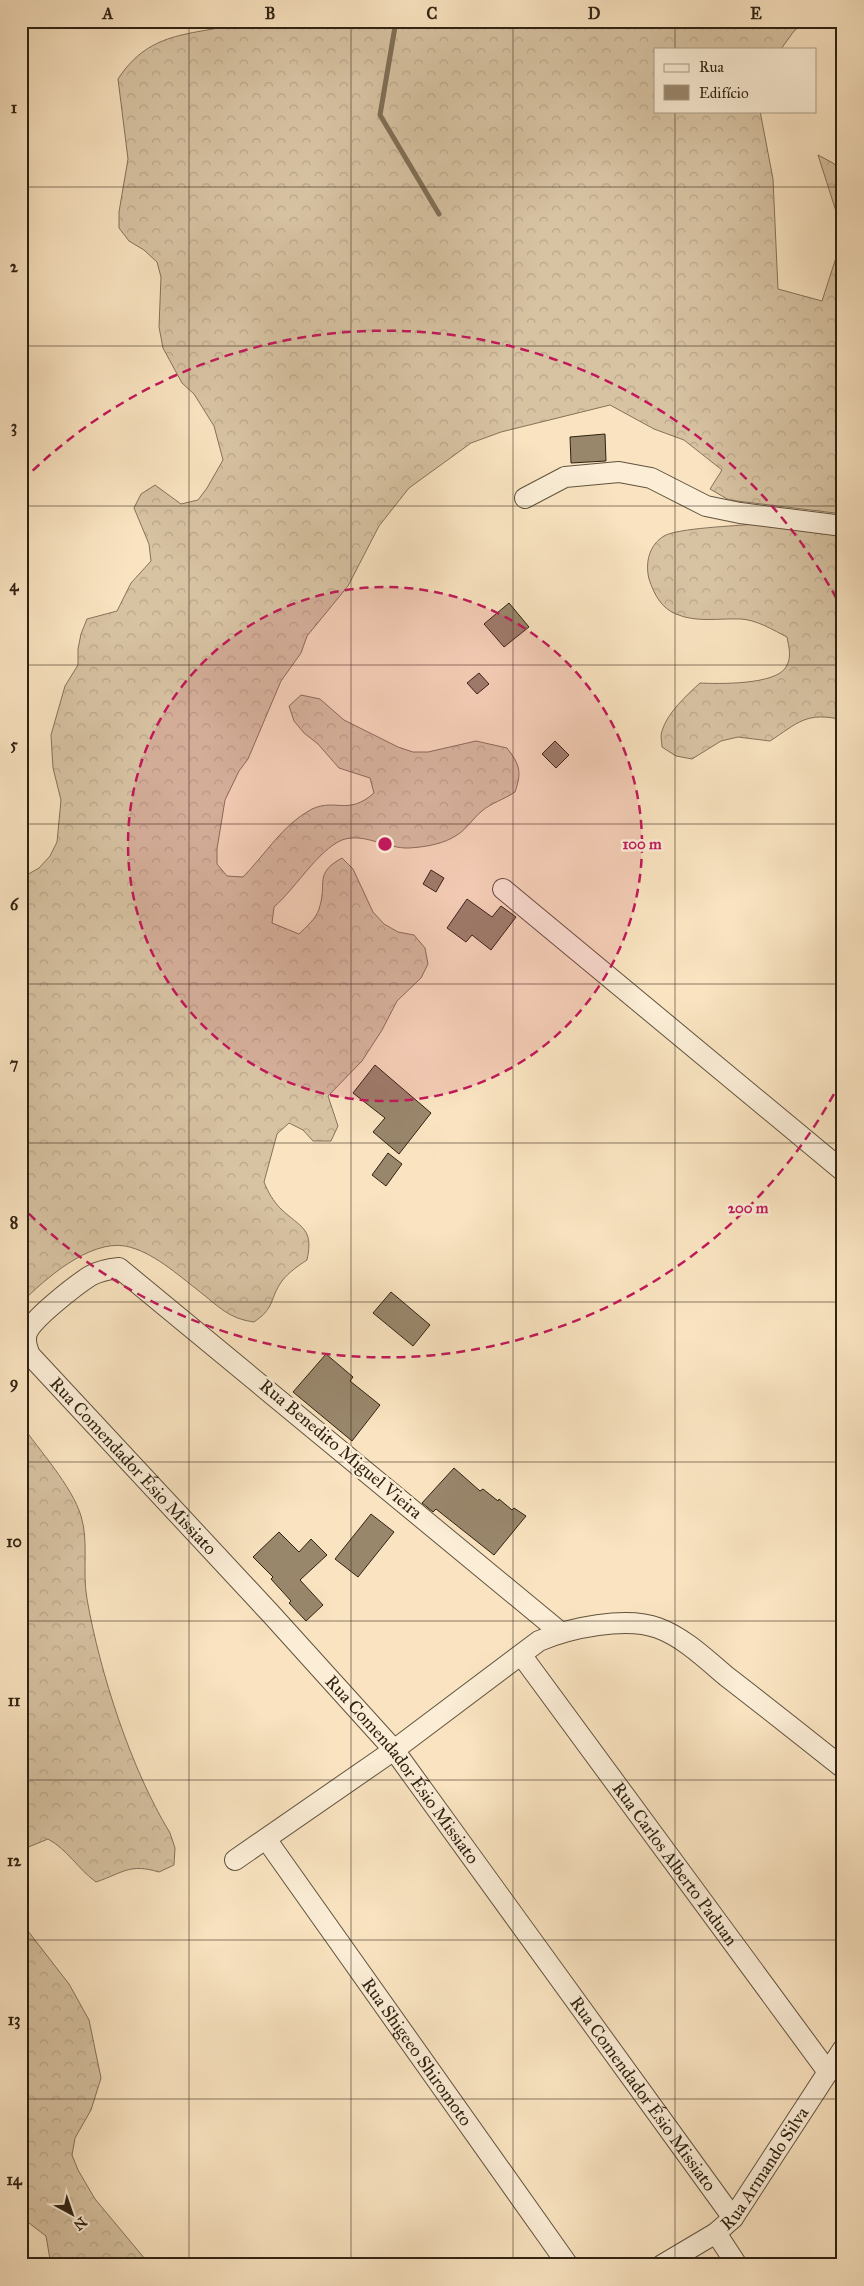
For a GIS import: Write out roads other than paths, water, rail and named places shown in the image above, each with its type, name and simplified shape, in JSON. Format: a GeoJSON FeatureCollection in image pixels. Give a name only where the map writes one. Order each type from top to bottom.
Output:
{"type":"FeatureCollection","features":[{"type":"Feature","properties":{"kind":"street"},"geometry":{"type":"LineString","coordinates":[[525,498],[565,477],[619,472],[651,478],[706,506],[740,513],[843,526]]}},
{"type":"Feature","properties":{"kind":"street"},"geometry":{"type":"LineString","coordinates":[[503,889],[843,1171]]}},
{"type":"Feature","properties":{"kind":"street","name":"Rua Comendador Ésio Missiato"},"geometry":{"type":"LineString","coordinates":[[119,1268],[105,1270],[90,1276],[34,1321],[27,1334],[26,1345],[30,1355],[271,1614],[394,1750],[733,2218]]}},
{"type":"Feature","properties":{"kind":"street","name":"Rua Benedito Miguel Vieira"},"geometry":{"type":"LineString","coordinates":[[119,1268],[209,1340],[560,1632]]}},
{"type":"Feature","properties":{"kind":"street"},"geometry":{"type":"LineString","coordinates":[[235,1860],[394,1750],[522,1656],[539,1641],[560,1632],[634,1623],[658,1628],[691,1648],[843,1768]]}},
{"type":"Feature","properties":{"kind":"street","name":"Rua Carlos Alberto Paduan"},"geometry":{"type":"LineString","coordinates":[[522,1656],[828,2072]]}},
{"type":"Feature","properties":{"kind":"street","name":"Rua Shigeeo Shiromoto"},"geometry":{"type":"LineString","coordinates":[[266,1839],[568,2265]]}},
{"type":"Feature","properties":{"kind":"street","name":"Rua Armando Silva"},"geometry":{"type":"LineString","coordinates":[[662,2265],[716,2233],[733,2218],[843,2049]]}},
{"type":"Feature","properties":{"kind":"street"},"geometry":{"type":"LineString","coordinates":[[716,2233],[737,2265]]}},
{"type":"Feature","properties":{"kind":"waterway"},"geometry":{"type":"LineString","coordinates":[[396,21],[380,115],[439,214]]}}]}
